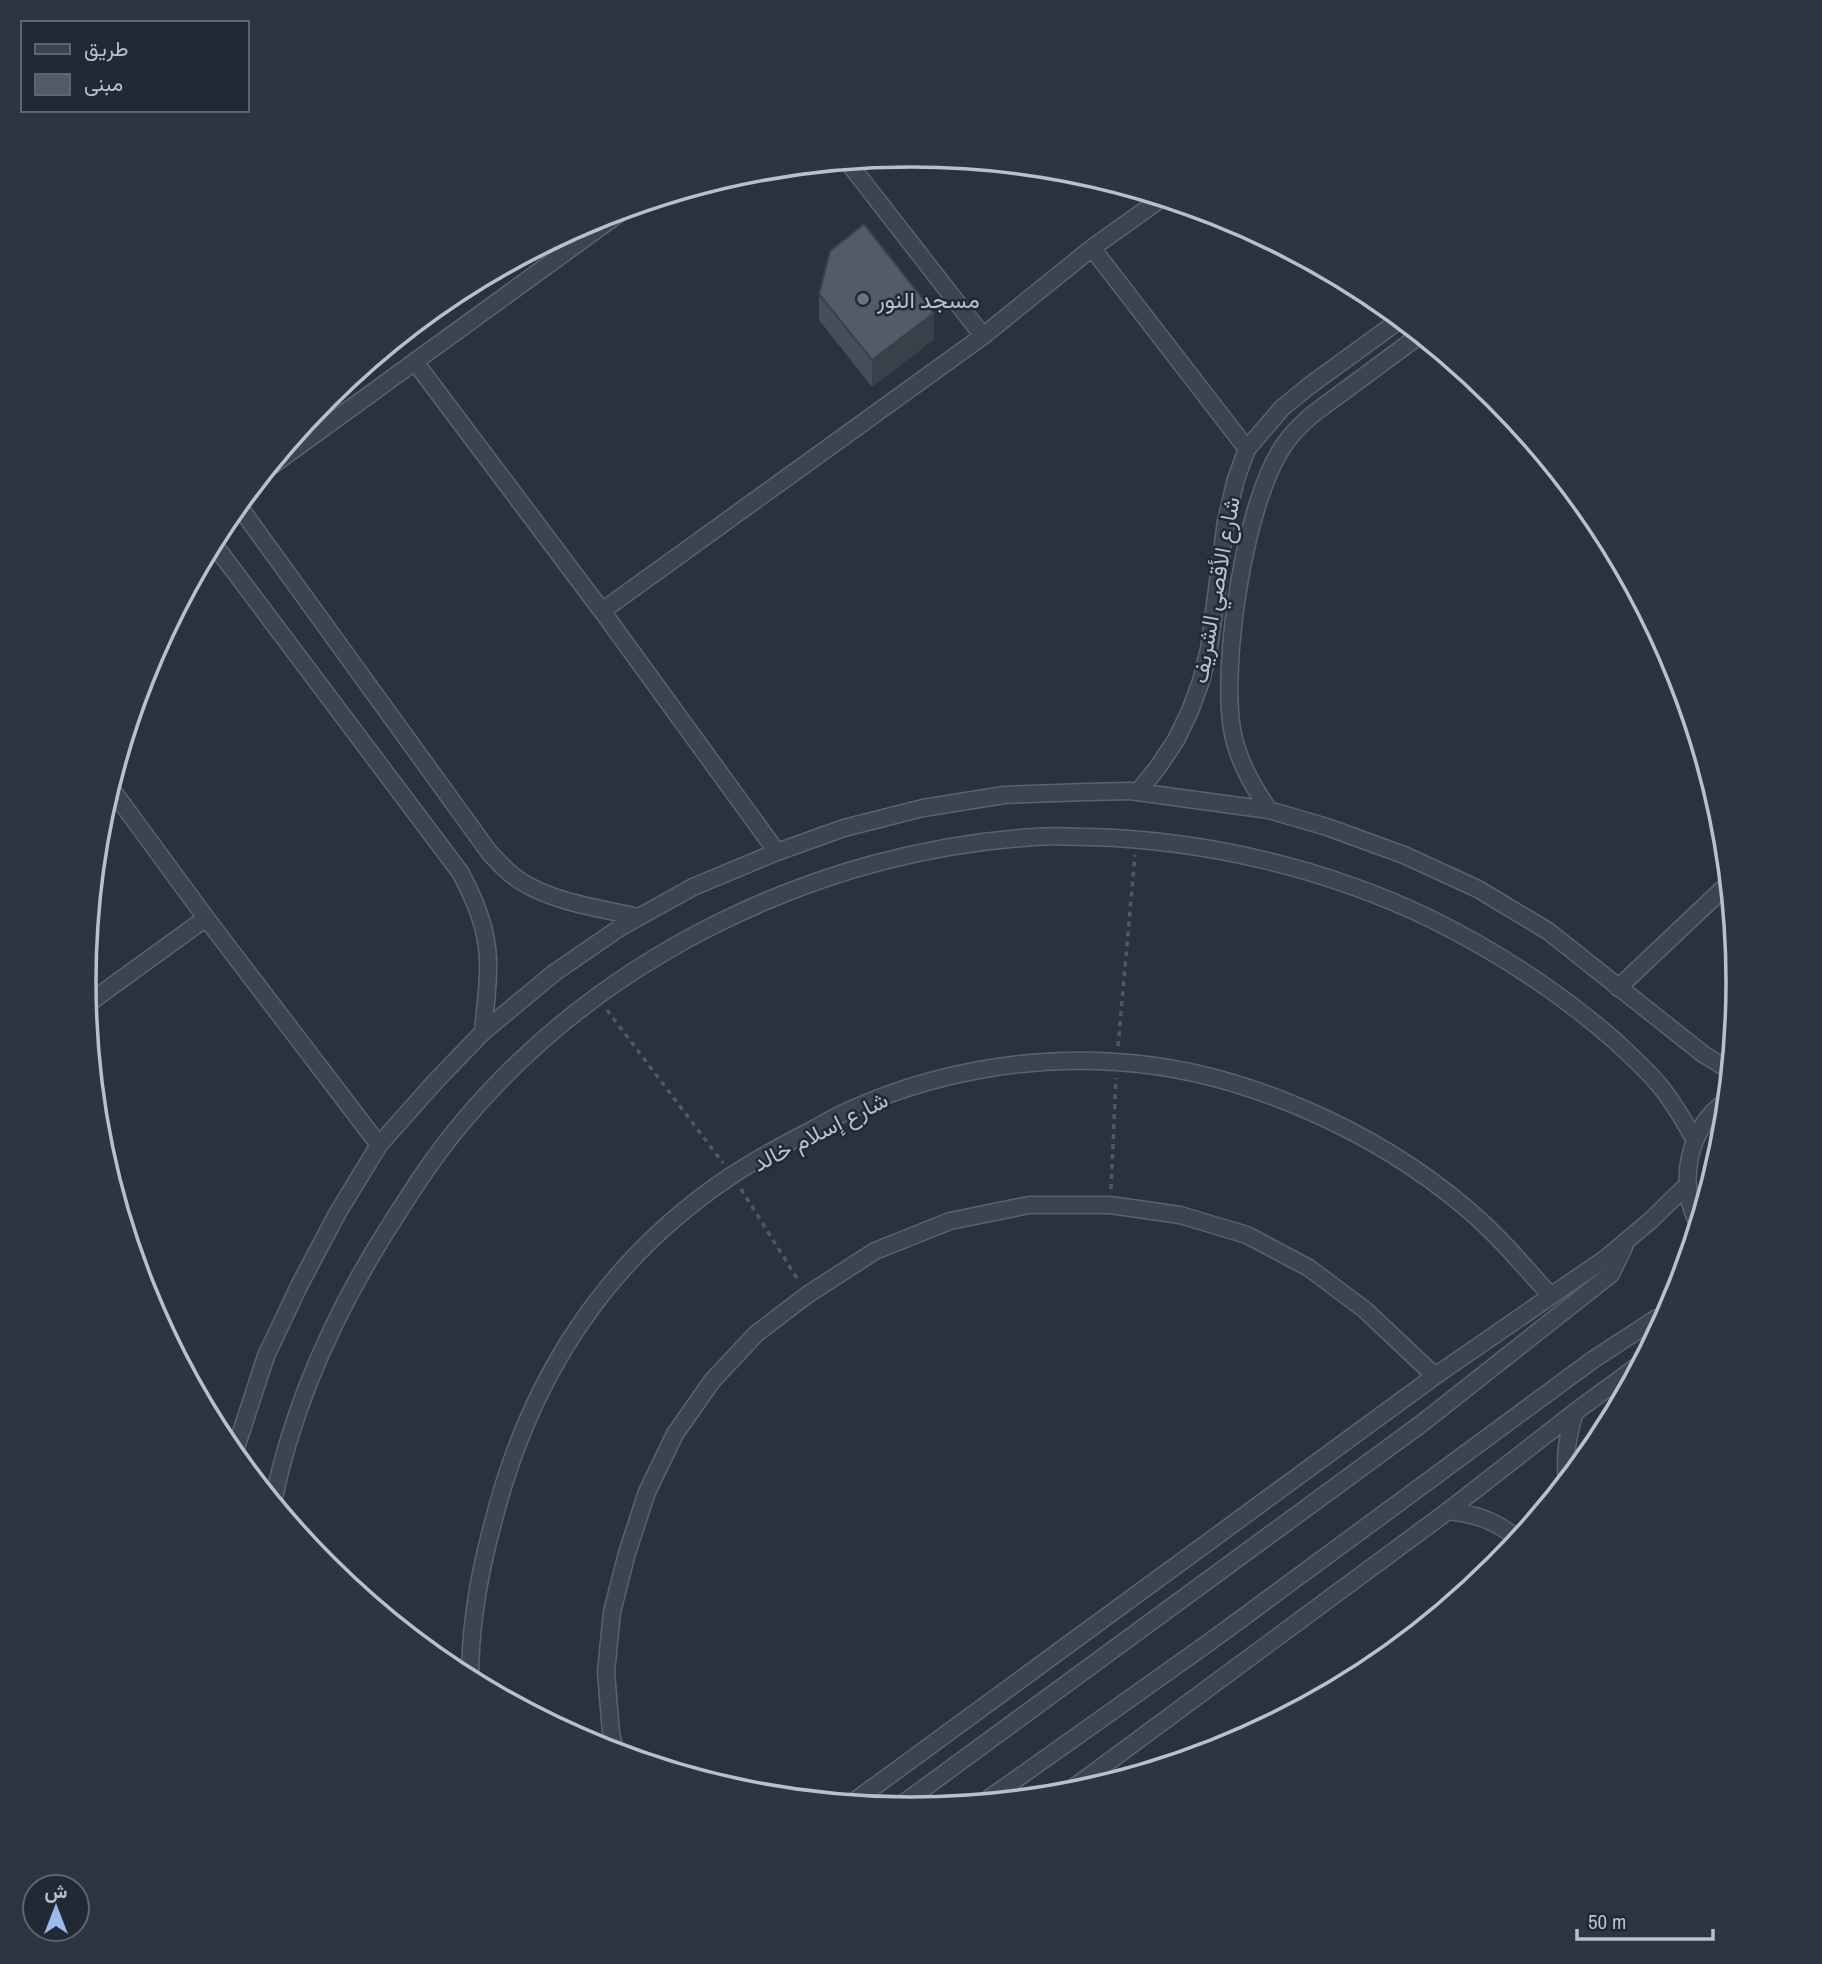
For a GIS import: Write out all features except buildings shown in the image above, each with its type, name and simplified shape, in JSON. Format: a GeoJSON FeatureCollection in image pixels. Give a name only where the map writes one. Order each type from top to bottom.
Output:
{"type":"FeatureCollection","features":[{"type":"Feature","properties":{"kind":"street"},"geometry":{"type":"LineString","coordinates":[[854,169],[983,336]]}},
{"type":"Feature","properties":{"kind":"street"},"geometry":{"type":"LineString","coordinates":[[602,611],[983,336],[1149,203]]}},
{"type":"Feature","properties":{"kind":"street"},"geometry":{"type":"LineString","coordinates":[[295,449],[595,231]]}},
{"type":"Feature","properties":{"kind":"street"},"geometry":{"type":"LineString","coordinates":[[1092,248],[1247,449]]}},
{"type":"Feature","properties":{"kind":"street","name":"شارع الأقصي الشريف"},"geometry":{"type":"LineString","coordinates":[[1138,792],[1176,740],[1201,681],[1209,649],[1226,521],[1236,479],[1247,449],[1282,408],[1392,325]]}},
{"type":"Feature","properties":{"kind":"street","name":"شارع الأقصي الشريف"},"geometry":{"type":"LineString","coordinates":[[1269,810],[1252,786],[1240,759],[1232,731],[1229,702],[1233,630],[1239,589],[1264,482],[1284,444],[1308,417],[1413,340]]}},
{"type":"Feature","properties":{"kind":"street"},"geometry":{"type":"LineString","coordinates":[[415,362],[602,611],[777,852]]}},
{"type":"Feature","properties":{"kind":"street"},"geometry":{"type":"LineString","coordinates":[[245,514],[503,868],[539,891],[638,917]]}},
{"type":"Feature","properties":{"kind":"street"},"geometry":{"type":"LineString","coordinates":[[220,551],[460,872],[475,900],[484,929],[488,961],[483,1032]]}},
{"type":"Feature","properties":{"kind":"street"},"geometry":{"type":"LineString","coordinates":[[237,1440],[266,1356],[337,1214],[379,1146],[483,1032],[554,973],[621,927],[692,887],[844,828],[923,808],[1004,796],[1138,792],[1269,810],[1327,827],[1404,855],[1478,889],[1548,931],[1703,1054],[1721,1065]]}},
{"type":"Feature","properties":{"kind":"street"},"geometry":{"type":"LineString","coordinates":[[118,798],[379,1146]]}},
{"type":"Feature","properties":{"kind":"street"},"geometry":{"type":"LineString","coordinates":[[276,1491],[293,1426],[312,1373],[362,1269],[424,1173],[461,1124],[509,1072],[562,1024],[597,997],[678,944],[741,911],[807,884],[874,862],[953,845],[1038,836],[1136,838],[1259,859],[1330,878],[1399,904],[1466,936],[1529,974],[1588,1017],[1643,1066],[1663,1089],[1695,1140]]}},
{"type":"Feature","properties":{"kind":"street"},"geometry":{"type":"LineString","coordinates":[[1618,988],[1720,891]]}},
{"type":"Feature","properties":{"kind":"street"},"geometry":{"type":"LineString","coordinates":[[97,997],[206,918]]}},
{"type":"Feature","properties":{"kind":"street","name":"شارع إسلام خالد"},"geometry":{"type":"LineString","coordinates":[[470,1667],[483,1560],[506,1472],[538,1394],[558,1357],[607,1288],[665,1227],[732,1175],[849,1110],[914,1086],[980,1069],[1048,1061],[1117,1062],[1171,1069],[1225,1081],[1277,1098],[1328,1119],[1377,1145],[1423,1175],[1466,1208],[1507,1245],[1550,1295]]}},
{"type":"Feature","properties":{"kind":"street"},"geometry":{"type":"LineString","coordinates":[[1692,1213],[1686,1185],[1688,1163],[1695,1140],[1715,1112]]}},
{"type":"Feature","properties":{"kind":"street"},"geometry":{"type":"LineString","coordinates":[[863,1795],[1435,1376],[1606,1258],[1650,1221],[1686,1185]]}},
{"type":"Feature","properties":{"kind":"street"},"geometry":{"type":"LineString","coordinates":[[613,1740],[606,1672],[611,1612],[647,1492],[675,1434],[712,1381],[756,1334],[807,1295],[875,1251],[950,1221],[1029,1205],[1110,1205],[1180,1214],[1247,1236],[1309,1268],[1365,1310],[1435,1376]]}},
{"type":"Feature","properties":{"kind":"street"},"geometry":{"type":"LineString","coordinates":[[912,1797],[1421,1424],[1611,1274],[1628,1238]]}},
{"type":"Feature","properties":{"kind":"street"},"geometry":{"type":"LineString","coordinates":[[1000,1792],[1222,1633],[1594,1359],[1651,1322]]}},
{"type":"Feature","properties":{"kind":"street"},"geometry":{"type":"LineString","coordinates":[[1088,1777],[1448,1511],[1624,1376]]}},
{"type":"Feature","properties":{"kind":"street"},"geometry":{"type":"LineString","coordinates":[[1565,1466],[1567,1436],[1575,1412]]}},
{"type":"Feature","properties":{"kind":"street"},"geometry":{"type":"LineString","coordinates":[[1448,1511],[1470,1513],[1490,1520],[1510,1533]]}},
{"type":"Feature","properties":{"kind":"path"},"geometry":{"type":"LineString","coordinates":[[1110,1205],[1117,1062],[1136,838]]}},
{"type":"Feature","properties":{"kind":"path"},"geometry":{"type":"LineString","coordinates":[[597,997],[732,1175],[807,1295]]}},
{"type":"Feature","properties":{"kind":"place","name":"مسجد النور"},"geometry":{"type":"Point","coordinates":[863,299]}}]}
